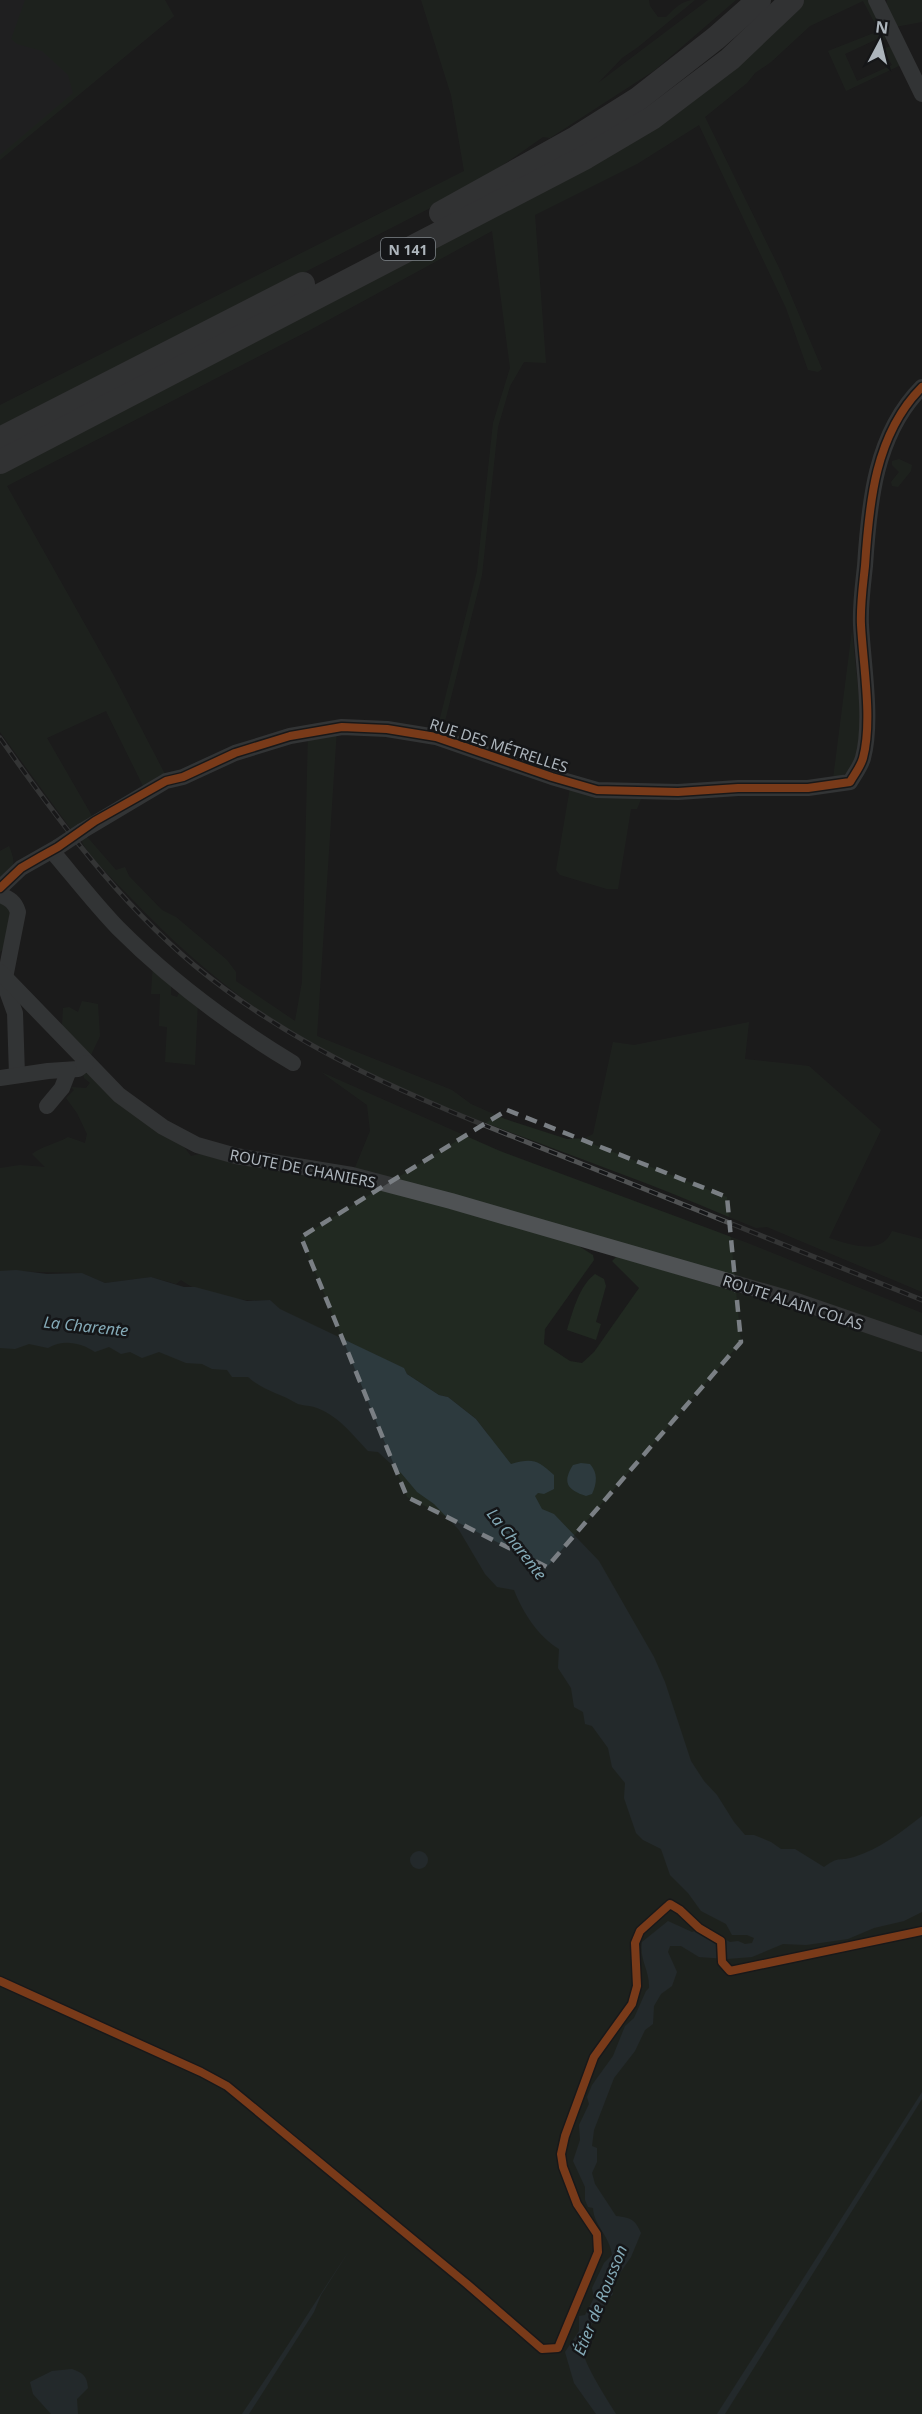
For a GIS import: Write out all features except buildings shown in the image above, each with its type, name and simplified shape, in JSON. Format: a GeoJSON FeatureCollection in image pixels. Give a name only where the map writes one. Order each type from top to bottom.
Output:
{"type":"FeatureCollection","features":[{"type":"Feature","properties":{"kind":"highway","name":"N 141"},"geometry":{"type":"LineString","coordinates":[[0,439],[456,206],[576,138],[638,99],[716,38],[759,0]]}},
{"type":"Feature","properties":{"kind":"highway","name":"N 141"},"geometry":{"type":"LineString","coordinates":[[0,462],[586,157],[652,118],[730,59],[792,0]]}},
{"type":"Feature","properties":{"kind":"street"},"geometry":{"type":"LineString","coordinates":[[876,0],[922,94]]}},
{"type":"Feature","properties":{"kind":"street","name":"RUE DES MÉTRELLES"},"geometry":{"type":"LineString","coordinates":[[0,888],[21,868],[166,781],[183,777],[235,753],[290,736],[342,727],[387,729],[436,737],[597,790],[678,792],[738,788],[808,788],[850,782],[863,759],[867,713],[861,622],[868,511],[872,485],[883,451],[907,402],[922,387]]}},
{"type":"Feature","properties":{"kind":"street"},"geometry":{"type":"LineString","coordinates":[[55,849],[118,927],[169,975],[244,1033],[293,1063]]}},
{"type":"Feature","properties":{"kind":"street"},"geometry":{"type":"LineString","coordinates":[[0,895],[9,898],[16,905],[18,912],[3,974],[15,1013],[17,1075]]}},
{"type":"Feature","properties":{"kind":"street","name":"ROUTE DE CHANIERS"},"geometry":{"type":"LineString","coordinates":[[3,974],[86,1064],[119,1095],[144,1115],[197,1145],[236,1156],[325,1170],[385,1184],[664,1261]]}},
{"type":"Feature","properties":{"kind":"street"},"geometry":{"type":"LineString","coordinates":[[0,1078],[78,1070],[86,1064]]}},
{"type":"Feature","properties":{"kind":"street"},"geometry":{"type":"LineString","coordinates":[[47,1106],[62,1089],[69,1070]]}},
{"type":"Feature","properties":{"kind":"street","name":"ROUTE ALAIN COLAS"},"geometry":{"type":"LineString","coordinates":[[664,1261],[797,1301],[922,1344]]}},
{"type":"Feature","properties":{"kind":"highlighted area"},"geometry":{"type":"Polygon","coordinates":[[[507,1110],[727,1197],[741,1342],[547,1567],[407,1497],[301,1237],[507,1110]]]}},
{"type":"Feature","properties":{"kind":"shaded area"},"geometry":{"type":"Polygon","coordinates":[[[0,0],[162,0],[174,16],[0,159],[0,0]]]}},
{"type":"Feature","properties":{"kind":"shaded area"},"geometry":{"type":"Polygon","coordinates":[[[25,0],[165,0],[174,16],[0,160],[0,155],[73,93],[68,75],[42,51],[17,44],[11,39],[25,0]]]}},
{"type":"Feature","properties":{"kind":"shaded area"},"geometry":{"type":"Polygon","coordinates":[[[421,0],[649,0],[650,6],[658,17],[666,17],[682,3],[695,0],[622,58],[598,83],[708,0],[736,0],[655,70],[550,138],[543,137],[490,174],[438,204],[0,428],[0,405],[464,171],[451,95],[421,0]]]}},
{"type":"Feature","properties":{"kind":"shaded area"},"geometry":{"type":"Polygon","coordinates":[[[804,0],[870,0],[889,38],[879,42],[877,39],[845,54],[857,81],[892,65],[883,49],[893,45],[903,64],[846,91],[828,51],[879,31],[863,1],[810,26],[771,62],[755,73],[747,83],[705,117],[781,272],[822,369],[818,372],[808,370],[786,308],[699,125],[637,164],[535,215],[546,363],[524,362],[510,386],[498,427],[482,575],[444,725],[438,726],[477,571],[493,423],[510,368],[492,231],[310,330],[7,486],[114,676],[166,776],[144,788],[106,711],[47,738],[92,816],[73,832],[0,732],[0,474],[612,155],[743,61],[804,0]]]}},
{"type":"Feature","properties":{"kind":"shaded area"},"geometry":{"type":"Polygon","coordinates":[[[887,0],[922,0],[922,22],[895,27],[886,6],[887,0]]]}},
{"type":"Feature","properties":{"kind":"shaded area"},"geometry":{"type":"Polygon","coordinates":[[[899,459],[912,465],[911,471],[898,487],[892,486],[891,482],[899,472],[892,465],[892,461],[899,459]]]}},
{"type":"Feature","properties":{"kind":"shaded area"},"geometry":{"type":"Polygon","coordinates":[[[852,630],[861,717],[861,745],[851,769],[833,779],[852,630]]]}},
{"type":"Feature","properties":{"kind":"shaded area"},"geometry":{"type":"Polygon","coordinates":[[[337,728],[317,1036],[452,1090],[471,1104],[505,1119],[567,1139],[585,1138],[593,1134],[613,1042],[634,1045],[749,1022],[745,1059],[809,1066],[881,1130],[829,1238],[864,1247],[880,1244],[892,1231],[922,1239],[922,1292],[767,1227],[756,1228],[433,1102],[331,1055],[250,1004],[200,964],[153,921],[83,844],[82,831],[116,870],[125,867],[129,876],[162,910],[176,917],[227,960],[236,972],[236,981],[295,1021],[302,982],[308,733],[337,728]]]}},
{"type":"Feature","properties":{"kind":"shaded area"},"geometry":{"type":"Polygon","coordinates":[[[571,782],[641,799],[637,809],[631,809],[618,889],[607,889],[560,875],[556,870],[571,782]]]}},
{"type":"Feature","properties":{"kind":"shaded area"},"geometry":{"type":"Polygon","coordinates":[[[9,846],[13,866],[0,882],[0,851],[9,846]]]}},
{"type":"Feature","properties":{"kind":"shaded area"},"geometry":{"type":"Polygon","coordinates":[[[0,903],[13,910],[7,946],[0,952],[0,903]]]}},
{"type":"Feature","properties":{"kind":"shaded area"},"geometry":{"type":"Polygon","coordinates":[[[153,963],[171,980],[171,995],[177,997],[181,989],[198,1001],[195,1065],[165,1062],[167,1027],[159,1026],[160,994],[151,994],[153,963]]]}},
{"type":"Feature","properties":{"kind":"shaded area"},"geometry":{"type":"Polygon","coordinates":[[[82,1001],[98,1004],[100,1036],[90,1057],[62,1026],[63,1008],[69,1007],[78,1012],[82,1001]]]}},
{"type":"Feature","properties":{"kind":"shaded area"},"geometry":{"type":"Polygon","coordinates":[[[321,1072],[500,1151],[745,1242],[922,1313],[922,1345],[354,1170],[370,1131],[367,1105],[321,1072]]]}},
{"type":"Feature","properties":{"kind":"shaded area"},"geometry":{"type":"Polygon","coordinates":[[[87,1073],[184,1147],[191,1156],[200,1154],[323,1176],[389,1191],[574,1243],[593,1255],[594,1260],[545,1329],[544,1344],[570,1361],[582,1363],[594,1352],[639,1288],[612,1261],[617,1256],[766,1301],[772,1296],[791,1303],[796,1310],[896,1341],[922,1353],[922,2414],[0,2414],[0,1330],[218,1357],[304,1392],[491,1540],[775,1933],[487,1433],[476,1419],[448,1397],[439,1395],[407,1374],[403,1368],[279,1309],[270,1300],[224,1297],[201,1291],[181,1280],[176,1284],[151,1277],[105,1283],[82,1273],[0,1271],[0,1168],[20,1165],[45,1167],[32,1154],[68,1137],[85,1143],[87,1134],[77,1113],[66,1098],[74,1090],[71,1087],[86,1088],[90,1083],[83,1074],[87,1073]]]}},
{"type":"Feature","properties":{"kind":"shaded area"},"geometry":{"type":"Polygon","coordinates":[[[595,1274],[604,1279],[606,1286],[596,1322],[601,1324],[596,1340],[567,1330],[581,1292],[595,1274]]]}},
{"type":"Feature","properties":{"kind":"water"},"geometry":{"type":"Polygon","coordinates":[[[16,1270],[47,1274],[82,1273],[105,1283],[151,1277],[247,1301],[270,1300],[280,1309],[404,1368],[407,1374],[439,1395],[448,1397],[476,1419],[511,1464],[534,1462],[554,1475],[554,1489],[535,1496],[542,1509],[554,1514],[599,1561],[654,1657],[665,1682],[691,1761],[745,1835],[754,1835],[781,1849],[795,1849],[824,1867],[837,1860],[854,1857],[873,1849],[890,1840],[922,1816],[922,1912],[904,1921],[874,1928],[848,1939],[806,1945],[783,1944],[752,1957],[727,1959],[699,1957],[681,1946],[670,1946],[668,1952],[677,1972],[672,1986],[661,1994],[654,2006],[653,2024],[645,2030],[635,2051],[614,2078],[594,2130],[592,2146],[597,2148],[597,2162],[592,2173],[595,2184],[616,2216],[632,2220],[641,2233],[631,2257],[611,2286],[613,2294],[594,2321],[586,2337],[583,2351],[587,2364],[616,2414],[596,2414],[574,2383],[565,2352],[579,2331],[579,2316],[585,2315],[594,2298],[592,2288],[604,2263],[612,2255],[593,2208],[588,2207],[585,2200],[585,2187],[573,2161],[580,2140],[579,2125],[589,2104],[587,2097],[592,2085],[613,2056],[625,2026],[634,2018],[649,1988],[641,1948],[642,1942],[668,1921],[692,1932],[705,1928],[730,1942],[752,1943],[754,1938],[747,1935],[732,1935],[726,1924],[701,1911],[688,1893],[670,1875],[661,1849],[643,1840],[636,1833],[624,1798],[625,1783],[612,1767],[608,1748],[592,1726],[585,1724],[583,1712],[574,1707],[571,1688],[558,1668],[559,1649],[544,1638],[532,1623],[514,1590],[497,1587],[485,1574],[459,1530],[378,1452],[368,1451],[344,1425],[330,1414],[312,1406],[298,1404],[265,1389],[248,1377],[232,1377],[227,1370],[186,1363],[159,1352],[142,1358],[130,1352],[121,1354],[109,1347],[95,1352],[72,1343],[59,1343],[48,1348],[29,1344],[15,1349],[0,1348],[0,1271],[16,1270]]]}},
{"type":"Feature","properties":{"kind":"water"},"geometry":{"type":"Polygon","coordinates":[[[590,1464],[595,1475],[596,1482],[592,1494],[586,1496],[574,1491],[567,1481],[573,1465],[590,1464]]]}},
{"type":"Feature","properties":{"kind":"water"},"geometry":{"type":"Polygon","coordinates":[[[419,1851],[425,1854],[428,1860],[425,1866],[419,1869],[413,1866],[410,1860],[413,1854],[419,1851]]]}},
{"type":"Feature","properties":{"kind":"water"},"geometry":{"type":"Polygon","coordinates":[[[922,2092],[922,2099],[725,2414],[717,2414],[922,2092]]]}},
{"type":"Feature","properties":{"kind":"water"},"geometry":{"type":"Polygon","coordinates":[[[349,2251],[321,2295],[314,2312],[249,2414],[242,2414],[269,2373],[349,2251]]]}},
{"type":"Feature","properties":{"kind":"water"},"geometry":{"type":"Polygon","coordinates":[[[72,2369],[84,2376],[88,2388],[77,2399],[78,2414],[51,2414],[33,2394],[30,2382],[52,2371],[72,2369]]]}},
{"type":"Feature","properties":{"kind":"railway"},"geometry":{"type":"LineString","coordinates":[[0,738],[67,829],[139,914],[194,965],[238,999],[283,1029],[377,1079],[475,1122],[922,1300]]}},
{"type":"Feature","properties":{"kind":"cycle path"},"geometry":{"type":"LineString","coordinates":[[0,888],[21,868],[58,847],[95,821],[166,781],[183,777],[235,753],[290,736],[342,727],[387,729],[436,737],[597,790],[678,792],[738,788],[808,788],[850,782],[863,758],[866,743],[867,692],[861,610],[872,494],[884,448],[894,426],[906,406],[922,387]]}},
{"type":"Feature","properties":{"kind":"cycle path"},"geometry":{"type":"LineString","coordinates":[[0,1981],[227,2086],[467,2284],[542,2349],[558,2348],[598,2252],[597,2234],[577,2204],[563,2167],[561,2154],[565,2136],[594,2057],[632,2004],[637,1986],[635,1943],[640,1931],[670,1904],[699,1928],[721,1941],[722,1962],[730,1971],[922,1931]]}},
{"type":"Feature","properties":{"kind":"water label","name":"La Charente"},"geometry":{"type":"Point","coordinates":[86,1326]}},
{"type":"Feature","properties":{"kind":"water label","name":"La Charente"},"geometry":{"type":"Point","coordinates":[517,1544]}},
{"type":"Feature","properties":{"kind":"water label","name":"Étier de Rousson"},"geometry":{"type":"Point","coordinates":[600,2300]}}]}
